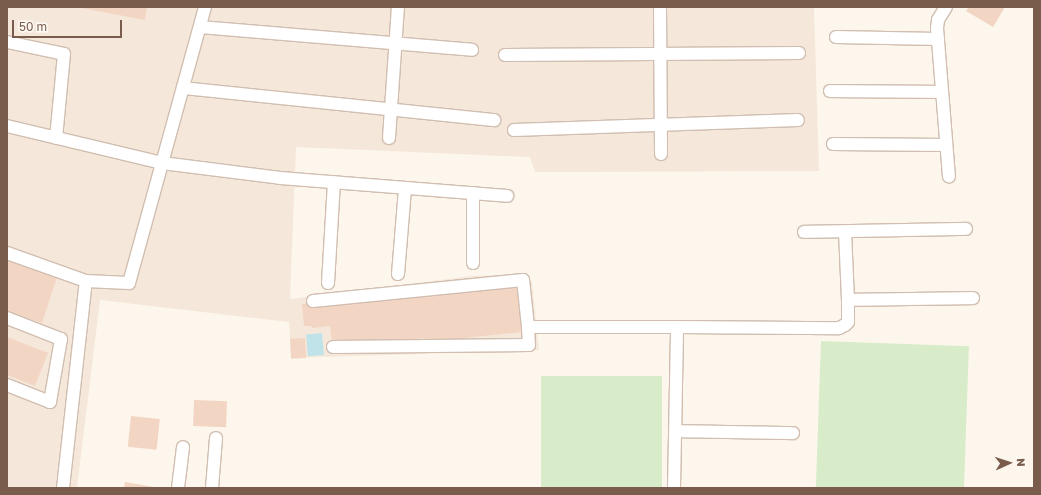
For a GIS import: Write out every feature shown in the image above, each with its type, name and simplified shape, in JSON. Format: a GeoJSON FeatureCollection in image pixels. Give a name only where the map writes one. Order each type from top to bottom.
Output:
{"type":"FeatureCollection","features":[{"type":"Feature","properties":{"kind":"street"},"geometry":{"type":"LineString","coordinates":[[7,253],[86,281],[129,283],[206,7]]}},
{"type":"Feature","properties":{"kind":"street"},"geometry":{"type":"LineString","coordinates":[[389,138],[398,7]]}},
{"type":"Feature","properties":{"kind":"street"},"geometry":{"type":"LineString","coordinates":[[660,7],[661,154]]}},
{"type":"Feature","properties":{"kind":"street"},"geometry":{"type":"LineString","coordinates":[[946,7],[938,20],[938,39],[949,177]]}},
{"type":"Feature","properties":{"kind":"street"},"geometry":{"type":"LineString","coordinates":[[200,26],[472,50]]}},
{"type":"Feature","properties":{"kind":"street"},"geometry":{"type":"LineString","coordinates":[[836,37],[938,39]]}},
{"type":"Feature","properties":{"kind":"street"},"geometry":{"type":"LineString","coordinates":[[7,42],[64,54],[56,138]]}},
{"type":"Feature","properties":{"kind":"street"},"geometry":{"type":"LineString","coordinates":[[505,55],[798,53]]}},
{"type":"Feature","properties":{"kind":"street"},"geometry":{"type":"LineString","coordinates":[[183,88],[494,120]]}},
{"type":"Feature","properties":{"kind":"street"},"geometry":{"type":"LineString","coordinates":[[830,91],[942,92]]}},
{"type":"Feature","properties":{"kind":"street"},"geometry":{"type":"LineString","coordinates":[[514,130],[798,120]]}},
{"type":"Feature","properties":{"kind":"street"},"geometry":{"type":"LineString","coordinates":[[7,126],[162,163],[280,178],[507,196]]}},
{"type":"Feature","properties":{"kind":"street"},"geometry":{"type":"LineString","coordinates":[[833,144],[946,145]]}},
{"type":"Feature","properties":{"kind":"street"},"geometry":{"type":"LineString","coordinates":[[328,283],[334,182]]}},
{"type":"Feature","properties":{"kind":"street"},"geometry":{"type":"LineString","coordinates":[[398,274],[405,188]]}},
{"type":"Feature","properties":{"kind":"street"},"geometry":{"type":"LineString","coordinates":[[473,193],[474,263]]}},
{"type":"Feature","properties":{"kind":"street"},"geometry":{"type":"LineString","coordinates":[[804,232],[966,230]]}},
{"type":"Feature","properties":{"kind":"street"},"geometry":{"type":"LineString","coordinates":[[528,327],[839,328],[845,326],[848,322],[845,232]]}},
{"type":"Feature","properties":{"kind":"street"},"geometry":{"type":"LineString","coordinates":[[313,301],[523,280],[529,345],[333,347]]}},
{"type":"Feature","properties":{"kind":"street"},"geometry":{"type":"LineString","coordinates":[[63,488],[86,281]]}},
{"type":"Feature","properties":{"kind":"street"},"geometry":{"type":"LineString","coordinates":[[848,300],[974,298]]}},
{"type":"Feature","properties":{"kind":"street"},"geometry":{"type":"LineString","coordinates":[[7,318],[61,339],[50,402],[7,385]]}},
{"type":"Feature","properties":{"kind":"street"},"geometry":{"type":"LineString","coordinates":[[674,488],[677,327]]}},
{"type":"Feature","properties":{"kind":"street"},"geometry":{"type":"LineString","coordinates":[[676,431],[793,433]]}},
{"type":"Feature","properties":{"kind":"street"},"geometry":{"type":"LineString","coordinates":[[212,488],[216,438]]}},
{"type":"Feature","properties":{"kind":"street"},"geometry":{"type":"LineString","coordinates":[[178,488],[183,447]]}},
{"type":"Feature","properties":{"kind":"shaded area"},"geometry":{"type":"Polygon","coordinates":[[[7,7],[814,7],[819,171],[535,172],[530,157],[296,147],[290,299],[472,276],[522,274],[532,282],[539,350],[291,358],[289,322],[100,300],[77,488],[7,488],[7,7]]]}},
{"type":"Feature","properties":{"kind":"green space"},"geometry":{"type":"Polygon","coordinates":[[[821,341],[969,346],[964,488],[816,488],[821,341]]]}},
{"type":"Feature","properties":{"kind":"green space"},"geometry":{"type":"Polygon","coordinates":[[[541,376],[662,376],[662,488],[541,488],[541,376]]]}},
{"type":"Feature","properties":{"kind":"water"},"geometry":{"type":"Polygon","coordinates":[[[322,333],[324,355],[308,356],[306,334],[322,333]]]}},
{"type":"Feature","properties":{"kind":"building"},"geometry":{"type":"Polygon","coordinates":[[[76,7],[147,7],[145,20],[76,7]]]}},
{"type":"Feature","properties":{"kind":"building"},"geometry":{"type":"Polygon","coordinates":[[[969,7],[1005,7],[993,27],[966,11],[969,7]]]}},
{"type":"Feature","properties":{"kind":"building"},"geometry":{"type":"Polygon","coordinates":[[[7,260],[57,277],[42,323],[7,311],[7,260]]]}},
{"type":"Feature","properties":{"kind":"building"},"geometry":{"type":"Polygon","coordinates":[[[518,283],[523,332],[425,342],[425,338],[381,343],[381,339],[332,344],[330,326],[312,328],[311,326],[304,326],[302,304],[518,283]]]}},
{"type":"Feature","properties":{"kind":"building"},"geometry":{"type":"Polygon","coordinates":[[[7,337],[48,353],[35,386],[7,375],[7,337]]]}},
{"type":"Feature","properties":{"kind":"building"},"geometry":{"type":"Polygon","coordinates":[[[305,338],[306,358],[291,359],[290,339],[305,338]]]}},
{"type":"Feature","properties":{"kind":"building"},"geometry":{"type":"Polygon","coordinates":[[[194,400],[227,401],[226,427],[193,426],[194,400]]]}},
{"type":"Feature","properties":{"kind":"building"},"geometry":{"type":"Polygon","coordinates":[[[131,416],[160,419],[157,450],[128,447],[131,416]]]}},
{"type":"Feature","properties":{"kind":"building"},"geometry":{"type":"Polygon","coordinates":[[[125,482],[154,487],[154,488],[124,488],[125,482]]]}}]}
